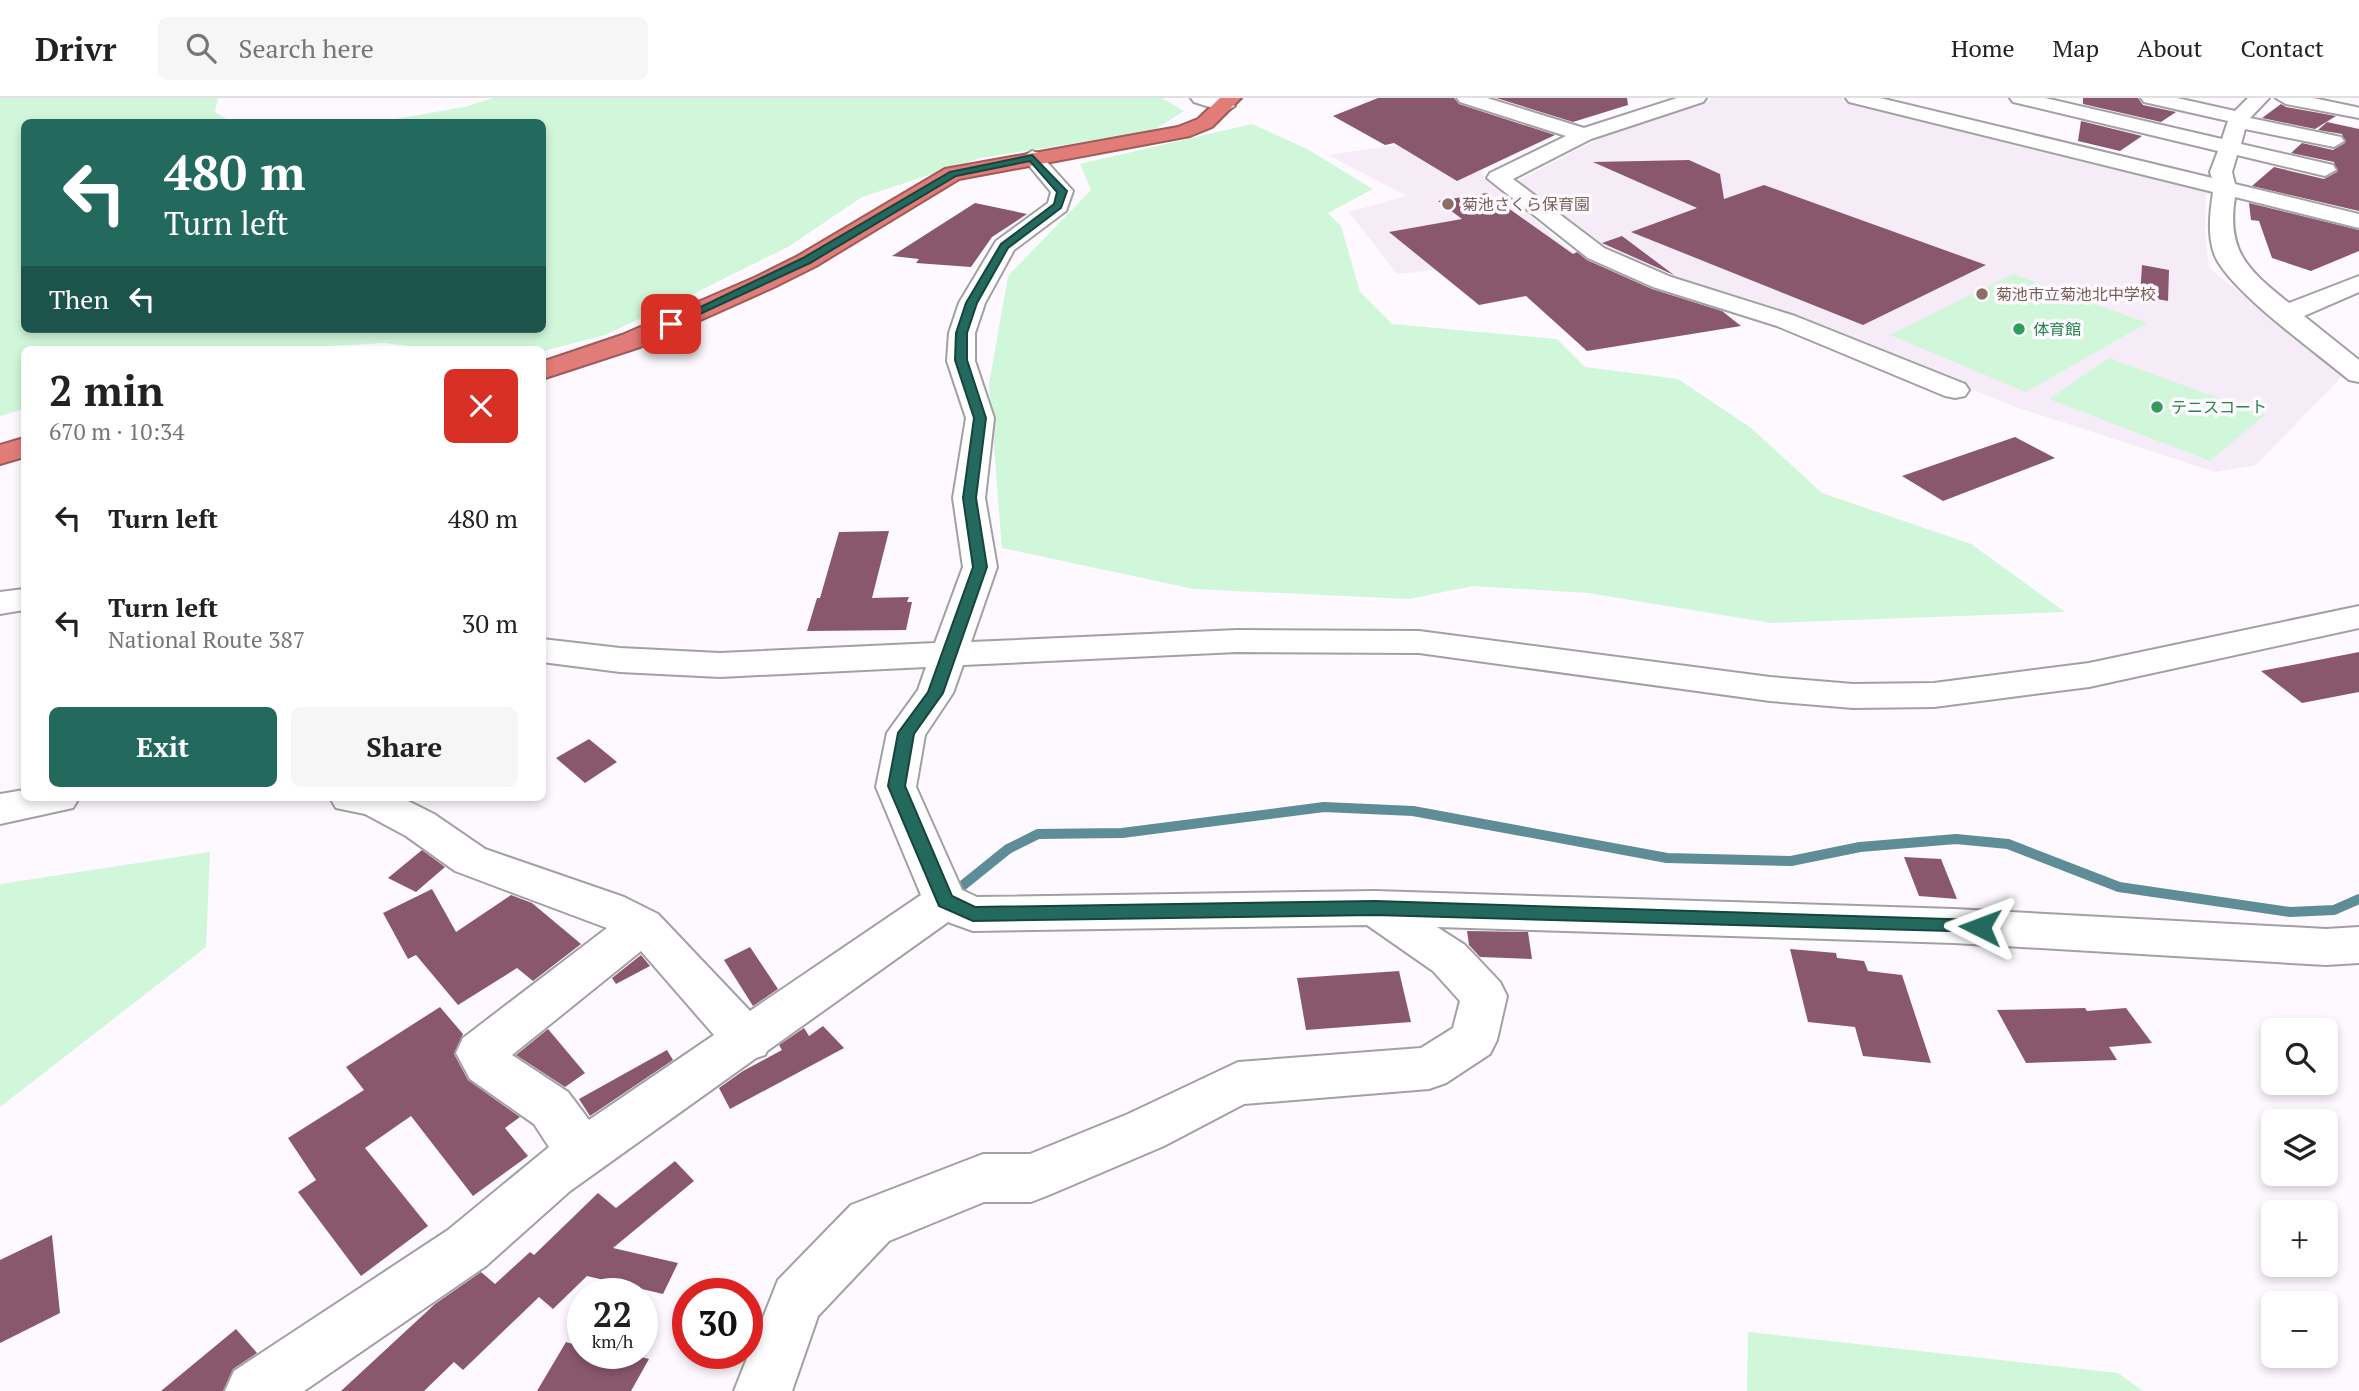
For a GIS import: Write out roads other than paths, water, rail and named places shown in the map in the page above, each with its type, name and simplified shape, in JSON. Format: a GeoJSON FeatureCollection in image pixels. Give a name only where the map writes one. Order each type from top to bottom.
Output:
{"type":"FeatureCollection","features":[{"type":"Feature","properties":{"kind":"highway"},"geometry":{"type":"LineString","coordinates":[[546,370],[631,341],[765,282],[807,261],[953,174],[1183,132],[1205,123],[1228,102]]}},
{"type":"Feature","properties":{"kind":"highway"},"geometry":{"type":"LineString","coordinates":[[0,455],[21,448]]}},
{"type":"Feature","properties":{"kind":"street"},"geometry":{"type":"LineString","coordinates":[[1201,98],[1228,102]]}},
{"type":"Feature","properties":{"kind":"street"},"geometry":{"type":"LineString","coordinates":[[1468,98],[1584,135]]}},
{"type":"Feature","properties":{"kind":"street"},"geometry":{"type":"LineString","coordinates":[[1696,98],[1584,135],[1498,178],[1596,253],[1662,282],[1786,321],[1955,390]]}},
{"type":"Feature","properties":{"kind":"street"},"geometry":{"type":"LineString","coordinates":[[1856,98],[2359,221]]}},
{"type":"Feature","properties":{"kind":"street"},"geometry":{"type":"LineString","coordinates":[[2020,98],[2325,170]]}},
{"type":"Feature","properties":{"kind":"street"},"geometry":{"type":"LineString","coordinates":[[2151,98],[2334,141]]}},
{"type":"Feature","properties":{"kind":"street"},"geometry":{"type":"LineString","coordinates":[[2259,98],[2239,120],[2221,172],[2224,189],[2220,218],[2227,255],[2242,278],[2359,374]]}},
{"type":"Feature","properties":{"kind":"street"},"geometry":{"type":"LineString","coordinates":[[2286,98],[2356,113]]}},
{"type":"Feature","properties":{"kind":"street"},"geometry":{"type":"LineString","coordinates":[[1937,118],[1956,105]]}},
{"type":"Feature","properties":{"kind":"street"},"geometry":{"type":"LineString","coordinates":[[1032,158],[1062,191],[1058,206],[1004,246],[972,303],[962,333],[961,360],[980,418],[969,498],[980,567],[935,693],[906,733],[896,786],[945,901],[973,914],[1375,908],[1954,926],[2326,947],[2359,945]]}},
{"type":"Feature","properties":{"kind":"street"},"geometry":{"type":"LineString","coordinates":[[2284,312],[2306,308],[2356,287]]}},
{"type":"Feature","properties":{"kind":"street"},"geometry":{"type":"LineString","coordinates":[[0,603],[21,600]]}},
{"type":"Feature","properties":{"kind":"street"},"geometry":{"type":"LineString","coordinates":[[546,651],[620,660],[720,665],[949,657],[1237,641],[1419,642],[1770,689],[1853,696],[1934,695],[2089,675],[2359,617]]}},
{"type":"Feature","properties":{"kind":"street"},"geometry":{"type":"LineString","coordinates":[[0,809],[43,801]]}},
{"type":"Feature","properties":{"kind":"street"},"geometry":{"type":"LineString","coordinates":[[373,801],[420,825],[470,860],[609,909],[650,931],[747,1041]]}},
{"type":"Feature","properties":{"kind":"street"},"geometry":{"type":"LineString","coordinates":[[254,1391],[467,1248],[552,1174],[945,901]]}},
{"type":"Feature","properties":{"kind":"street"},"geometry":{"type":"LineString","coordinates":[[763,1391],[797,1299],[870,1223],[983,1178],[1031,1178],[1146,1130],[1238,1083],[1429,1068],[1472,1040],[1484,996],[1449,958],[1375,908]]}},
{"type":"Feature","properties":{"kind":"street"},"geometry":{"type":"LineString","coordinates":[[583,1153],[551,1108],[487,1064],[480,1053],[642,926]]}},
{"type":"Feature","properties":{"kind":"waterway"},"geometry":{"type":"LineString","coordinates":[[962,886],[1008,849],[1038,834],[1122,833],[1324,807],[1413,811],[1667,858],[1791,861],[1860,847],[1956,839],[2008,844],[2119,887],[2290,912],[2334,910],[2359,899]]}},
{"type":"Feature","properties":{"kind":"place","name":"菊池さくら保育園"},"geometry":{"type":"Point","coordinates":[1448,204]}},
{"type":"Feature","properties":{"kind":"place","name":"菊池市立菊池北中学校"},"geometry":{"type":"Point","coordinates":[1982,294]}},
{"type":"Feature","properties":{"kind":"place","name":"体育館"},"geometry":{"type":"Point","coordinates":[2019,329]}},
{"type":"Feature","properties":{"kind":"place","name":"テニスコート"},"geometry":{"type":"Point","coordinates":[2157,407]}}]}
